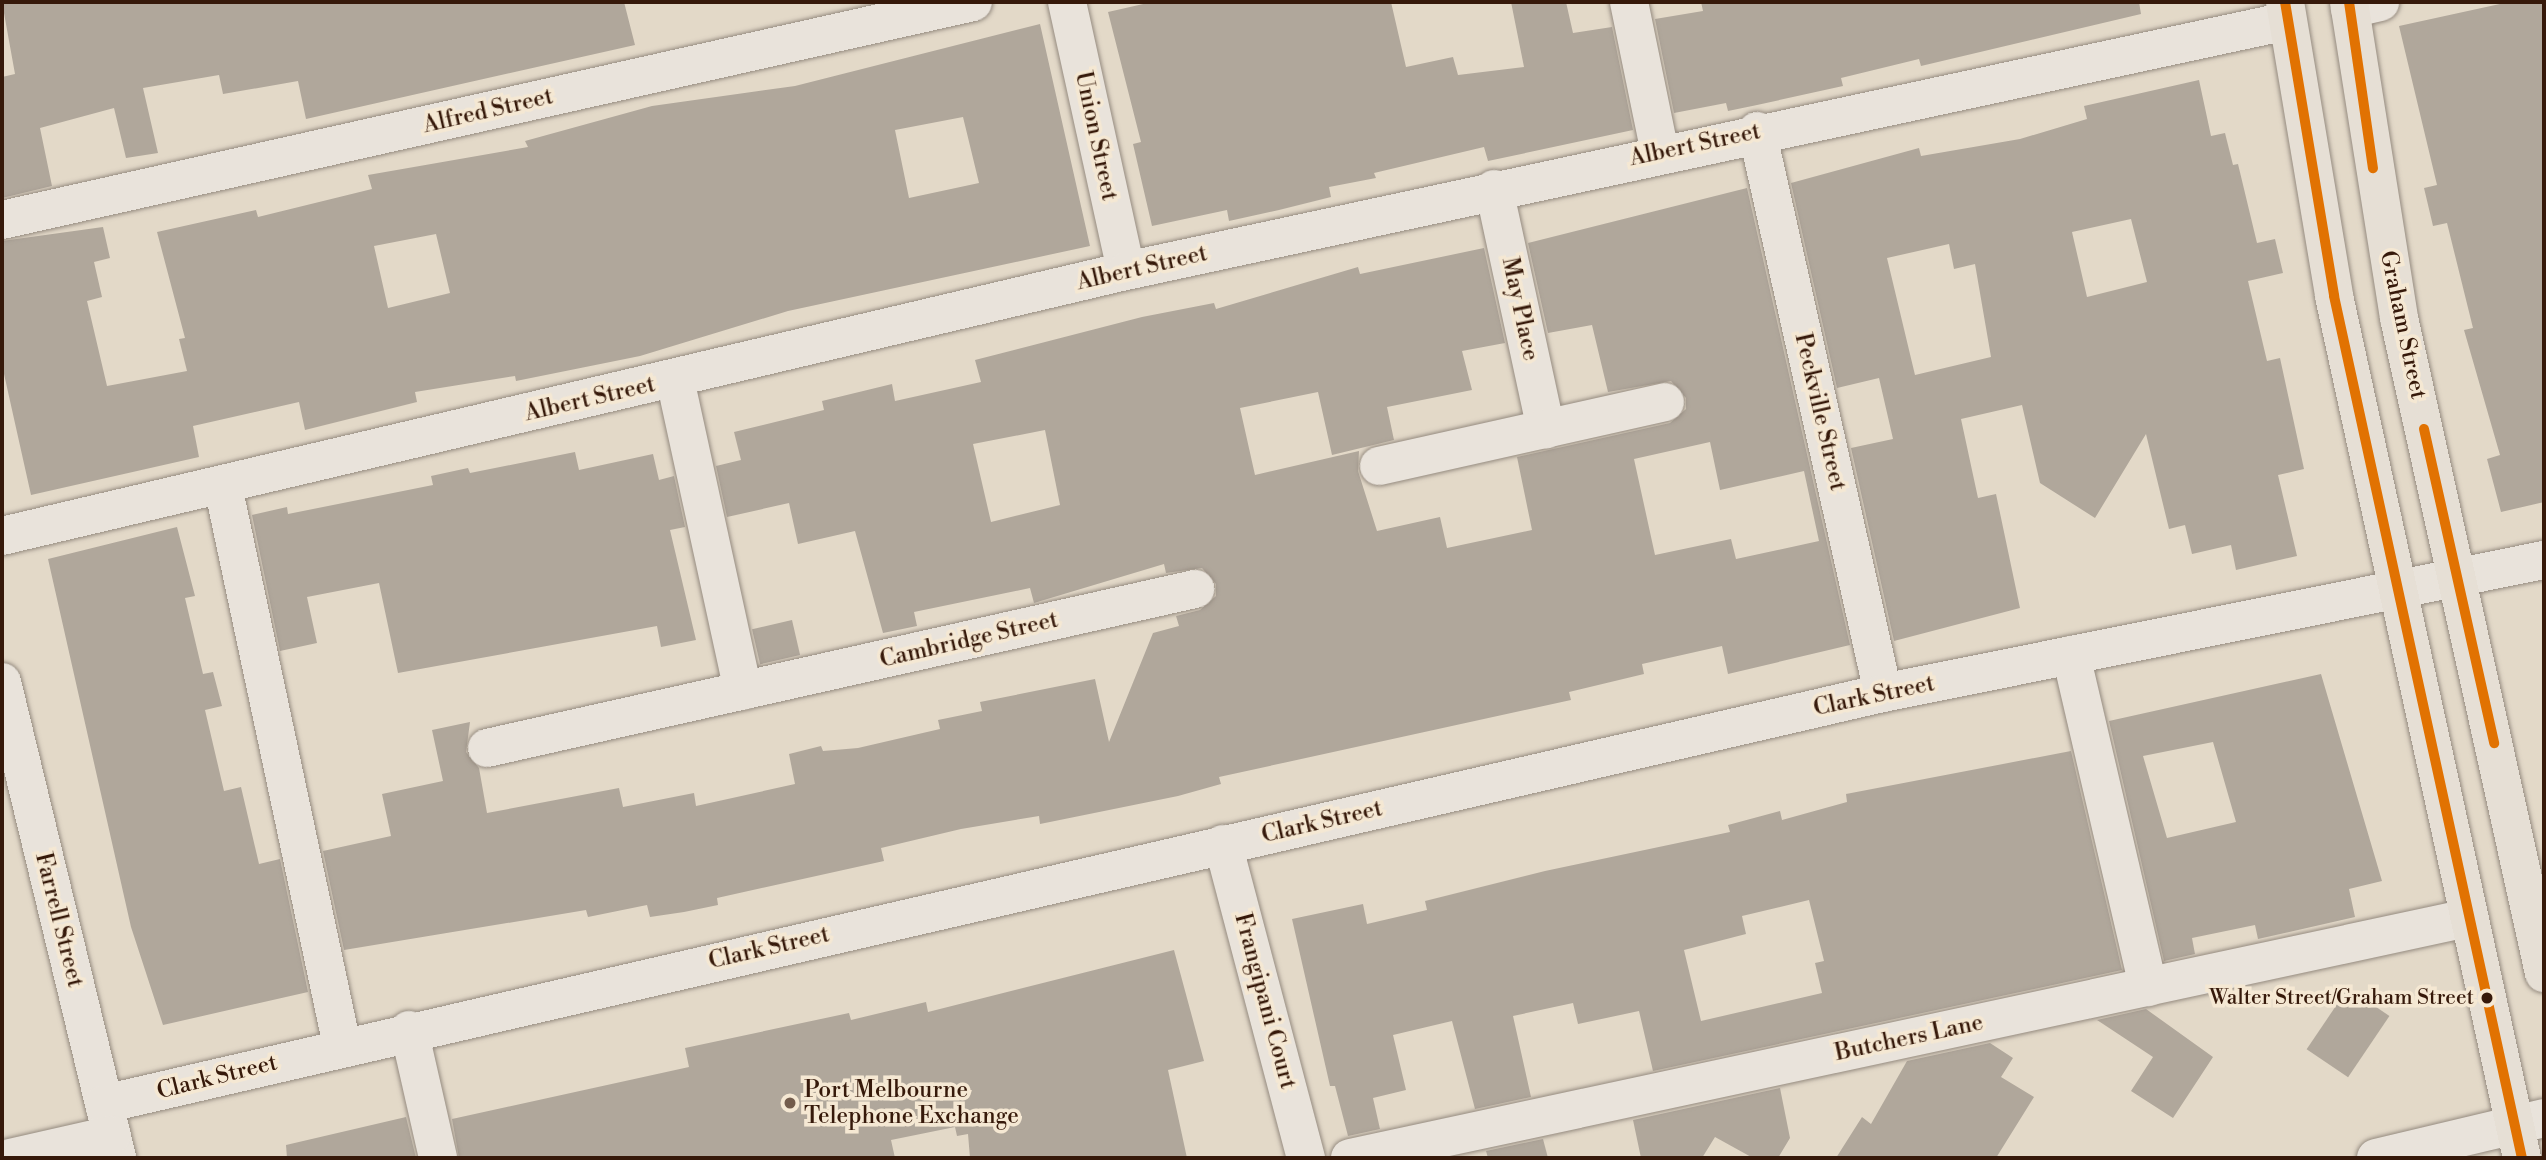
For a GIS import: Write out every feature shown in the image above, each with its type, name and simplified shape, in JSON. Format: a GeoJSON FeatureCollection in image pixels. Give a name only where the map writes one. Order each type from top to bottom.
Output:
{"type":"FeatureCollection","features":[{"type":"Feature","properties":{"kind":"main road","name":"Graham Street"},"geometry":{"type":"LineString","coordinates":[[2360,4],[2399,318],[2544,973]]}},
{"type":"Feature","properties":{"kind":"main road"},"geometry":{"type":"LineString","coordinates":[[2286,11],[2334,296],[2396,589],[2468,918],[2528,1135]]}},
{"type":"Feature","properties":{"kind":"street","name":"Alfred Street"},"geometry":{"type":"LineString","coordinates":[[2,220],[974,2]]}},
{"type":"Feature","properties":{"kind":"street","name":"Union Street"},"geometry":{"type":"LineString","coordinates":[[1067,2],[1126,271]]}},
{"type":"Feature","properties":{"kind":"street"},"geometry":{"type":"LineString","coordinates":[[1629,2],[1660,153]]}},
{"type":"Feature","properties":{"kind":"street","name":"Albert Street"},"geometry":{"type":"LineString","coordinates":[[2,536],[1126,271],[2286,11]]}},
{"type":"Feature","properties":{"kind":"street","name":"Peckville Street"},"geometry":{"type":"LineString","coordinates":[[1757,131],[1883,693]]}},
{"type":"Feature","properties":{"kind":"street","name":"May Place"},"geometry":{"type":"LineString","coordinates":[[1494,189],[1546,429]]}},
{"type":"Feature","properties":{"kind":"street"},"geometry":{"type":"LineString","coordinates":[[675,379],[743,691]]}},
{"type":"Feature","properties":{"kind":"street"},"geometry":{"type":"LineString","coordinates":[[1379,466],[1665,402]]}},
{"type":"Feature","properties":{"kind":"street"},"geometry":{"type":"LineString","coordinates":[[223,486],[342,1046]]}},
{"type":"Feature","properties":{"kind":"street","name":"Clark Street"},"geometry":{"type":"LineString","coordinates":[[10,1158],[110,1133],[342,1046],[409,1030],[1883,693],[2544,560]]}},
{"type":"Feature","properties":{"kind":"street","name":"Cambridge Street"},"geometry":{"type":"LineString","coordinates":[[487,748],[1195,589]]}},
{"type":"Feature","properties":{"kind":"street"},"geometry":{"type":"LineString","coordinates":[[2071,655],[2148,987]]}},
{"type":"Feature","properties":{"kind":"street","name":"Farrell Street"},"geometry":{"type":"LineString","coordinates":[[2,682],[110,1133]]}},
{"type":"Feature","properties":{"kind":"street","name":"Frangipani Court"},"geometry":{"type":"LineString","coordinates":[[1223,844],[1306,1158]]}},
{"type":"Feature","properties":{"kind":"street","name":"Butchers Lane"},"geometry":{"type":"LineString","coordinates":[[1350,1158],[2468,918]]}},
{"type":"Feature","properties":{"kind":"street"},"geometry":{"type":"LineString","coordinates":[[409,1030],[438,1158]]}},
{"type":"Feature","properties":{"kind":"street"},"geometry":{"type":"LineString","coordinates":[[2376,1158],[2528,1135]]}},
{"type":"Feature","properties":{"kind":"building"},"geometry":{"type":"Polygon","coordinates":[[[2,2],[624,2],[635,45],[306,119],[298,81],[223,94],[219,75],[143,88],[158,153],[126,158],[114,108],[40,128],[52,186],[2,198],[2,77],[15,74],[2,2]]]}},
{"type":"Feature","properties":{"kind":"building"},"geometry":{"type":"Polygon","coordinates":[[[1152,2],[1391,2],[1406,67],[1453,57],[1458,75],[1524,67],[1511,2],[1566,2],[1573,33],[1612,27],[1633,130],[1488,161],[1484,147],[1374,173],[1376,178],[1329,187],[1331,197],[1279,210],[1229,221],[1227,210],[1152,226],[1133,144],[1141,142],[1108,12],[1152,2]]]}},
{"type":"Feature","properties":{"kind":"building"},"geometry":{"type":"Polygon","coordinates":[[[1701,2],[2139,2],[2141,14],[1921,66],[1919,59],[1841,78],[1843,86],[1757,105],[1728,111],[1726,103],[1674,113],[1655,19],[1703,11],[1701,2]]]}},
{"type":"Feature","properties":{"kind":"building"},"geometry":{"type":"Polygon","coordinates":[[[2509,2],[2544,2],[2544,502],[2501,512],[2487,459],[2500,455],[2464,330],[2473,328],[2447,223],[2433,226],[2424,188],[2437,185],[2399,26],[2509,2]]]}},
{"type":"Feature","properties":{"kind":"building"},"geometry":{"type":"Polygon","coordinates":[[[1040,24],[1090,246],[788,311],[640,356],[516,381],[515,376],[415,392],[417,402],[305,430],[299,402],[193,426],[199,457],[31,495],[2,365],[2,241],[103,227],[110,258],[94,262],[102,297],[87,301],[107,386],[187,371],[179,339],[185,338],[157,232],[256,210],[258,217],[372,189],[368,175],[528,147],[525,141],[652,106],[795,86],[1040,24]],[[963,117],[895,130],[909,198],[979,183],[963,117]],[[436,234],[374,246],[388,308],[450,293],[436,234]]]}},
{"type":"Feature","properties":{"kind":"building"},"geometry":{"type":"Polygon","coordinates":[[[2199,80],[2211,136],[2225,133],[2233,165],[2238,164],[2257,243],[2275,239],[2283,273],[2248,281],[2267,361],[2280,358],[2304,469],[2278,475],[2297,556],[2236,570],[2231,545],[2192,554],[2185,525],[2169,529],[2146,434],[2095,518],[2040,483],[2022,405],[1961,419],[1978,498],[1996,494],[2020,608],[1894,641],[1851,448],[1893,439],[1879,378],[1837,388],[1791,183],[1919,148],[1921,156],[2020,139],[2087,119],[2084,106],[2199,80]],[[2131,219],[2072,232],[2087,297],[2147,282],[2131,219]],[[1949,244],[1887,258],[1915,375],[1991,357],[1975,264],[1954,269],[1949,244]]]}},
{"type":"Feature","properties":{"kind":"building"},"geometry":{"type":"Polygon","coordinates":[[[1747,188],[1850,645],[1728,674],[1722,646],[1642,664],[1644,674],[1569,692],[1571,700],[1219,777],[1221,784],[1178,796],[1040,824],[1039,816],[961,829],[881,848],[884,861],[717,898],[718,905],[684,912],[650,917],[647,905],[588,917],[586,910],[344,950],[323,851],[391,836],[382,794],[443,781],[432,730],[470,722],[466,752],[479,768],[487,813],[619,788],[623,807],[694,793],[696,806],[795,784],[789,754],[821,746],[823,751],[858,748],[940,729],[938,720],[982,711],[980,702],[1095,679],[1109,742],[1153,633],[1179,626],[1176,616],[1200,610],[1216,596],[1216,584],[1202,568],[1166,573],[1164,564],[1034,603],[1030,588],[914,612],[917,626],[883,633],[855,531],[798,544],[789,503],[727,517],[716,466],[741,460],[734,432],[824,410],[822,401],[892,384],[895,401],[981,382],[975,360],[1142,317],[1214,303],[1216,309],[1358,267],[1360,274],[1484,248],[1505,343],[1462,351],[1472,390],[1387,407],[1394,440],[1332,455],[1318,392],[1240,408],[1255,475],[1359,451],[1358,471],[1377,531],[1440,517],[1447,548],[1532,530],[1517,457],[1670,423],[1686,409],[1686,398],[1671,381],[1608,392],[1592,325],[1548,333],[1528,243],[1747,188]],[[1045,430],[973,444],[991,522],[1060,505],[1045,430]],[[1710,442],[1634,459],[1655,555],[1731,539],[1736,559],[1819,541],[1804,471],[1720,490],[1710,442]]]}},
{"type":"Feature","properties":{"kind":"building"},"geometry":{"type":"Polygon","coordinates":[[[575,452],[579,470],[653,454],[659,480],[674,476],[685,527],[670,530],[696,640],[661,647],[657,626],[398,673],[379,583],[307,597],[317,643],[280,651],[252,515],[287,507],[288,514],[433,485],[431,476],[468,468],[470,473],[575,452]]]}},
{"type":"Feature","properties":{"kind":"building"},"geometry":{"type":"Polygon","coordinates":[[[177,527],[195,596],[185,598],[203,674],[213,672],[222,706],[205,710],[224,791],[241,787],[259,864],[280,859],[308,992],[163,1025],[131,927],[48,559],[177,527]]]}},
{"type":"Feature","properties":{"kind":"building"},"geometry":{"type":"Polygon","coordinates":[[[792,620],[800,655],[760,664],[752,629],[792,620]]]}},
{"type":"Feature","properties":{"kind":"building"},"geometry":{"type":"Polygon","coordinates":[[[2321,674],[2382,881],[2349,889],[2355,917],[2258,939],[2255,925],[2192,938],[2195,954],[2164,961],[2109,721],[2321,674]],[[2213,742],[2143,756],[2167,838],[2236,822],[2213,742]]]}},
{"type":"Feature","properties":{"kind":"building"},"geometry":{"type":"Polygon","coordinates":[[[2071,751],[2122,970],[1653,1071],[1639,1011],[1578,1024],[1573,1003],[1513,1016],[1531,1097],[1475,1109],[1452,1021],[1393,1035],[1406,1090],[1373,1098],[1380,1129],[1348,1136],[1335,1086],[1330,1086],[1292,919],[1363,904],[1367,924],[1427,910],[1425,901],[1545,871],[1730,832],[1728,825],[1780,811],[1782,820],[1847,802],[1846,794],[2071,751]],[[1809,900],[1742,916],[1746,934],[1684,950],[1701,1021],[1822,993],[1815,963],[1824,961],[1809,900]]]}},
{"type":"Feature","properties":{"kind":"building"},"geometry":{"type":"Polygon","coordinates":[[[1174,950],[1204,1061],[1168,1070],[1187,1158],[970,1158],[968,1134],[957,1136],[955,1127],[891,1140],[895,1158],[459,1158],[452,1119],[689,1067],[685,1048],[849,1013],[851,1020],[926,1002],[928,1012],[1174,950]]]}},
{"type":"Feature","properties":{"kind":"building"},"geometry":{"type":"Polygon","coordinates":[[[2348,988],[2389,1016],[2348,1077],[2307,1049],[2348,988]]]}},
{"type":"Feature","properties":{"kind":"building"},"geometry":{"type":"Polygon","coordinates":[[[2146,1009],[2213,1057],[2173,1118],[2131,1091],[2153,1057],[2097,1020],[2146,1009]]]}},
{"type":"Feature","properties":{"kind":"building"},"geometry":{"type":"Polygon","coordinates":[[[1990,1043],[2013,1058],[2001,1077],[2034,1097],[1996,1158],[1836,1158],[1862,1117],[1871,1124],[1907,1061],[1990,1043]]]}},
{"type":"Feature","properties":{"kind":"building"},"geometry":{"type":"Polygon","coordinates":[[[1780,1088],[1790,1138],[1778,1158],[1753,1158],[1715,1137],[1702,1158],[1641,1158],[1633,1120],[1780,1088]]]}},
{"type":"Feature","properties":{"kind":"building"},"geometry":{"type":"Polygon","coordinates":[[[406,1117],[416,1158],[287,1158],[286,1145],[406,1117]]]}},
{"type":"Feature","properties":{"kind":"building"},"geometry":{"type":"Polygon","coordinates":[[[1543,1139],[1548,1158],[1488,1158],[1486,1151],[1543,1139]]]}},
{"type":"Feature","properties":{"kind":"transit line"},"geometry":{"type":"LineString","coordinates":[[2285,2],[2334,296],[2522,1158]]}},
{"type":"Feature","properties":{"kind":"transit line"},"geometry":{"type":"LineString","coordinates":[[2349,2],[2373,168]]}},
{"type":"Feature","properties":{"kind":"transit line"},"geometry":{"type":"LineString","coordinates":[[2424,429],[2494,743]]}},
{"type":"Feature","properties":{"kind":"place","name":"Walter Street/Graham Street"},"geometry":{"type":"Point","coordinates":[2487,998]}},
{"type":"Feature","properties":{"kind":"place","name":"Port Melbourne Telephone Exchange"},"geometry":{"type":"Point","coordinates":[790,1103]}}]}
